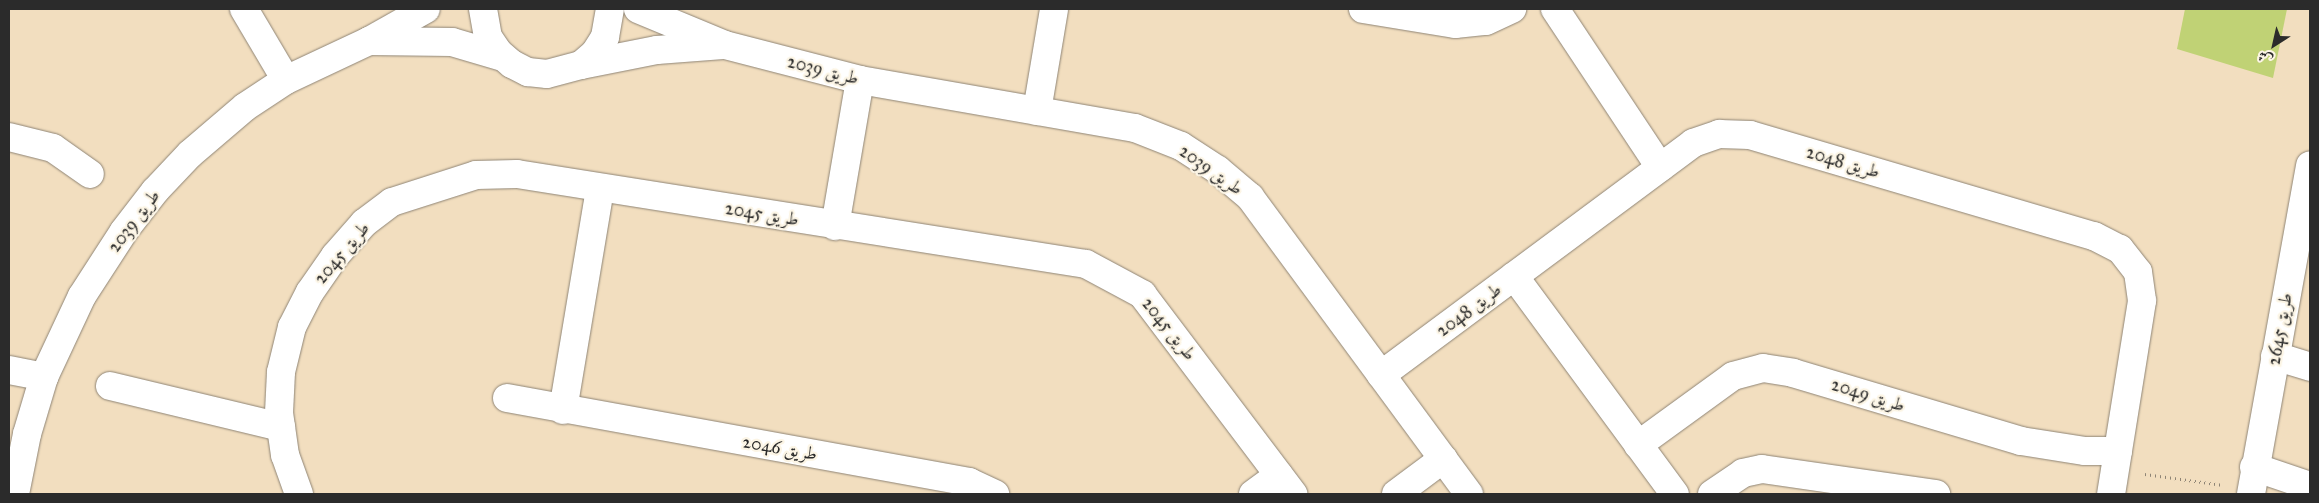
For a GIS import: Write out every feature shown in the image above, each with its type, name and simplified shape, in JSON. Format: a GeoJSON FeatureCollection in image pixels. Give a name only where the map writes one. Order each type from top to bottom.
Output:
{"type":"FeatureCollection","features":[{"type":"Feature","properties":{"kind":"street"},"geometry":{"type":"LineString","coordinates":[[244,9],[286,80]]}},
{"type":"Feature","properties":{"kind":"street","name":"طريق 2039"},"geometry":{"type":"LineString","coordinates":[[15,494],[27,434],[44,377],[82,296],[124,231],[155,191],[190,154],[245,107],[286,80],[369,41],[426,9]]}},
{"type":"Feature","properties":{"kind":"street"},"geometry":{"type":"LineString","coordinates":[[483,9],[488,37],[503,57]]}},
{"type":"Feature","properties":{"kind":"street"},"geometry":{"type":"LineString","coordinates":[[581,64],[595,52],[605,37],[610,9]]}},
{"type":"Feature","properties":{"kind":"street","name":"طريق 2039"},"geometry":{"type":"LineString","coordinates":[[638,9],[725,45],[860,80],[1136,128],[1182,146],[1218,170],[1250,197],[1468,494]]}},
{"type":"Feature","properties":{"kind":"street"},"geometry":{"type":"LineString","coordinates":[[1036,111],[1054,9]]}},
{"type":"Feature","properties":{"kind":"street"},"geometry":{"type":"LineString","coordinates":[[1363,9],[1455,24],[1486,21],[1512,9]]}},
{"type":"Feature","properties":{"kind":"street"},"geometry":{"type":"LineString","coordinates":[[1555,9],[1660,167]]}},
{"type":"Feature","properties":{"kind":"street","name":"طريق 2039"},"geometry":{"type":"LineString","coordinates":[[369,41],[452,42],[503,57],[528,72],[546,74],[581,64],[656,50],[725,45]]}},
{"type":"Feature","properties":{"kind":"street"},"geometry":{"type":"LineString","coordinates":[[835,226],[860,80]]}},
{"type":"Feature","properties":{"kind":"street","name":"طريق 2048"},"geometry":{"type":"LineString","coordinates":[[1381,375],[1693,143],[1719,134],[1750,135],[2094,236],[2120,249],[2138,272],[2142,301],[2115,471]]}},
{"type":"Feature","properties":{"kind":"street"},"geometry":{"type":"LineString","coordinates":[[9,137],[53,148],[90,174]]}},
{"type":"Feature","properties":{"kind":"street","name":"طريق 2645"},"geometry":{"type":"LineString","coordinates":[[2252,484],[2275,356],[2303,246],[2310,165]]}},
{"type":"Feature","properties":{"kind":"street","name":"طريق 2045"},"geometry":{"type":"LineString","coordinates":[[298,494],[285,455],[281,427],[281,372],[292,327],[325,271],[364,223],[392,202],[476,174],[516,174],[835,226],[1086,264],[1117,278],[1142,294],[1164,320],[1286,485]]}},
{"type":"Feature","properties":{"kind":"street"},"geometry":{"type":"LineString","coordinates":[[563,410],[600,188]]}},
{"type":"Feature","properties":{"kind":"street"},"geometry":{"type":"LineString","coordinates":[[1514,276],[1675,494]]}},
{"type":"Feature","properties":{"kind":"street"},"geometry":{"type":"LineString","coordinates":[[2275,356],[2310,368]]}},
{"type":"Feature","properties":{"kind":"street","name":"طريق 2049"},"geometry":{"type":"LineString","coordinates":[[1638,445],[1733,376],[1762,368],[1793,373],[2021,440],[2085,451],[2115,471]]}},
{"type":"Feature","properties":{"kind":"street"},"geometry":{"type":"LineString","coordinates":[[9,370],[44,377]]}},
{"type":"Feature","properties":{"kind":"street"},"geometry":{"type":"LineString","coordinates":[[110,386],[281,427]]}},
{"type":"Feature","properties":{"kind":"street","name":"طريق 2046"},"geometry":{"type":"LineString","coordinates":[[507,398],[563,410],[969,482],[995,494]]}},
{"type":"Feature","properties":{"kind":"street"},"geometry":{"type":"LineString","coordinates":[[1396,494],[1443,459]]}},
{"type":"Feature","properties":{"kind":"street"},"geometry":{"type":"LineString","coordinates":[[1712,494],[1743,473],[1762,469],[1936,494]]}},
{"type":"Feature","properties":{"kind":"street"},"geometry":{"type":"LineString","coordinates":[[2252,484],[2310,486]]}},
{"type":"Feature","properties":{"kind":"street"},"geometry":{"type":"LineString","coordinates":[[1253,494],[1286,485]]}},
{"type":"Feature","properties":{"kind":"path"},"geometry":{"type":"LineString","coordinates":[[2115,471],[2252,484]]}},
{"type":"Feature","properties":{"kind":"green space"},"geometry":{"type":"Polygon","coordinates":[[[2185,9],[2287,9],[2273,78],[2177,49],[2185,9]]]}}]}
